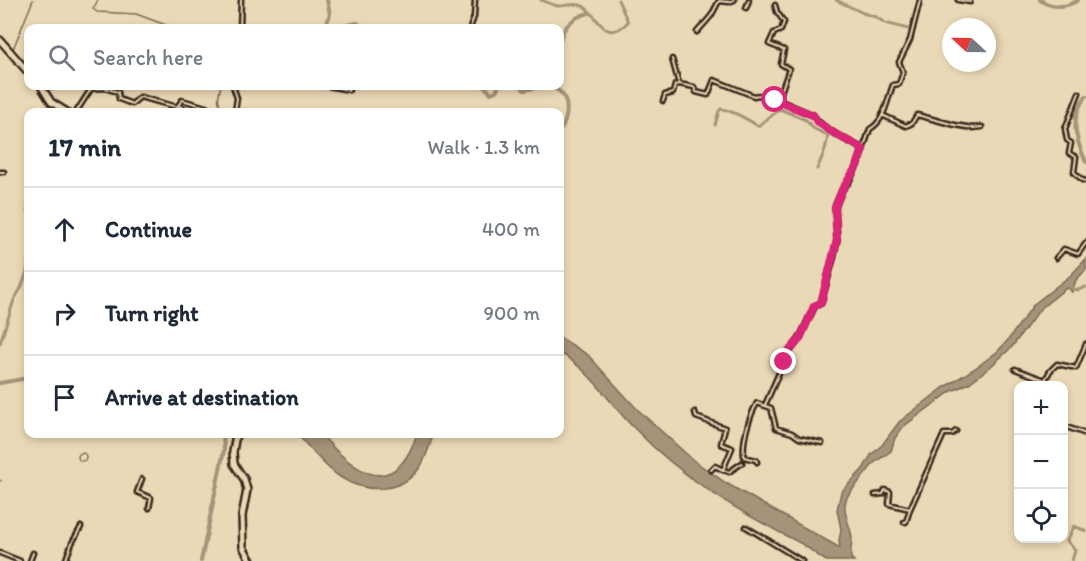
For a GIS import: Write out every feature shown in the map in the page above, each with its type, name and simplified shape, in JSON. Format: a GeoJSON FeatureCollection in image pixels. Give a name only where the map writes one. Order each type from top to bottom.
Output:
{"type":"FeatureCollection","features":[{"type":"Feature","properties":{"kind":"main road"},"geometry":{"type":"LineString","coordinates":[[0,40],[24,67]]}},
{"type":"Feature","properties":{"kind":"main road"},"geometry":{"type":"LineString","coordinates":[[43,90],[51,102],[61,108]]}},
{"type":"Feature","properties":{"kind":"main road"},"geometry":{"type":"LineString","coordinates":[[235,438],[234,464],[244,478],[247,490],[242,516],[243,546],[251,561]]}},
{"type":"Feature","properties":{"kind":"street"},"geometry":{"type":"LineString","coordinates":[[240,24],[241,0]]}},
{"type":"Feature","properties":{"kind":"street"},"geometry":{"type":"LineString","coordinates":[[472,24],[475,0]]}},
{"type":"Feature","properties":{"kind":"street"},"geometry":{"type":"LineString","coordinates":[[697,32],[711,16],[719,1],[734,0]]}},
{"type":"Feature","properties":{"kind":"street"},"geometry":{"type":"LineString","coordinates":[[746,8],[748,0]]}},
{"type":"Feature","properties":{"kind":"street"},"geometry":{"type":"LineString","coordinates":[[765,405],[789,351],[800,339],[814,306],[821,303],[837,240],[835,207],[842,190],[858,164],[870,129],[876,126],[893,86],[898,84],[903,72],[899,62],[910,40],[920,0]]}},
{"type":"Feature","properties":{"kind":"street"},"geometry":{"type":"LineString","coordinates":[[958,0],[970,3]]}},
{"type":"Feature","properties":{"kind":"street"},"geometry":{"type":"LineString","coordinates":[[775,5],[784,22],[781,30],[774,33],[769,44],[784,50],[781,64],[789,69],[778,102]]}},
{"type":"Feature","properties":{"kind":"street"},"geometry":{"type":"LineString","coordinates":[[672,59],[679,84]]}},
{"type":"Feature","properties":{"kind":"street"},"geometry":{"type":"LineString","coordinates":[[663,101],[665,95],[673,93],[675,85],[679,84],[694,87],[697,92],[708,95],[714,80],[754,96],[761,94],[813,115],[817,122],[863,149]]}},
{"type":"Feature","properties":{"kind":"street"},"geometry":{"type":"LineString","coordinates":[[79,108],[92,90]]}},
{"type":"Feature","properties":{"kind":"street"},"geometry":{"type":"LineString","coordinates":[[111,90],[118,92],[119,99],[132,104],[140,98],[183,108]]}},
{"type":"Feature","properties":{"kind":"street"},"geometry":{"type":"LineString","coordinates":[[234,90],[237,98],[235,108]]}},
{"type":"Feature","properties":{"kind":"street"},"geometry":{"type":"LineString","coordinates":[[1079,93],[1065,131],[1067,140],[1071,143],[1069,153],[1076,157],[1074,172],[1086,181]]}},
{"type":"Feature","properties":{"kind":"street"},"geometry":{"type":"LineString","coordinates":[[179,106],[182,100],[206,107]]}},
{"type":"Feature","properties":{"kind":"street"},"geometry":{"type":"LineString","coordinates":[[882,115],[906,126],[912,123],[917,114],[955,125],[982,127]]}},
{"type":"Feature","properties":{"kind":"street"},"geometry":{"type":"LineString","coordinates":[[1056,258],[1062,254],[1064,249],[1078,254],[1086,243]]}},
{"type":"Feature","properties":{"kind":"street"},"geometry":{"type":"LineString","coordinates":[[1015,369],[1045,380],[1058,364],[1076,368],[1086,344]]}},
{"type":"Feature","properties":{"kind":"street"},"geometry":{"type":"LineString","coordinates":[[757,462],[743,456],[746,430],[756,404],[771,408],[776,428],[799,438],[822,443]]}},
{"type":"Feature","properties":{"kind":"street"},"geometry":{"type":"LineString","coordinates":[[695,412],[696,417],[725,428],[721,444],[732,448],[723,470]]}},
{"type":"Feature","properties":{"kind":"street"},"geometry":{"type":"LineString","coordinates":[[1068,427],[1086,434]]}},
{"type":"Feature","properties":{"kind":"street"},"geometry":{"type":"LineString","coordinates":[[904,522],[906,522],[944,434],[952,434],[956,431]]}},
{"type":"Feature","properties":{"kind":"street"},"geometry":{"type":"LineString","coordinates":[[711,470],[715,466],[729,472],[742,463]]}},
{"type":"Feature","properties":{"kind":"street"},"geometry":{"type":"LineString","coordinates":[[142,479],[137,492],[151,498],[148,508]]}},
{"type":"Feature","properties":{"kind":"street"},"geometry":{"type":"LineString","coordinates":[[875,495],[883,494],[885,490],[890,492],[889,504],[910,509]]}},
{"type":"Feature","properties":{"kind":"street"},"geometry":{"type":"LineString","coordinates":[[66,559],[81,527]]}},
{"type":"Feature","properties":{"kind":"street"},"geometry":{"type":"LineString","coordinates":[[746,527],[802,561]]}},
{"type":"Feature","properties":{"kind":"street"},"geometry":{"type":"LineString","coordinates":[[0,553],[20,561]]}},
{"type":"Feature","properties":{"kind":"street"},"geometry":{"type":"LineString","coordinates":[[30,561],[33,553]]}},
{"type":"Feature","properties":{"kind":"shaded area"},"geometry":{"type":"Polygon","coordinates":[[[1086,259],[1086,270],[1076,280],[1072,292],[1068,288],[1065,289],[1040,309],[1012,347],[989,368],[969,383],[950,392],[903,427],[895,438],[891,451],[874,463],[849,494],[845,510],[852,537],[851,558],[854,561],[827,561],[714,494],[654,448],[582,369],[564,356],[564,340],[588,355],[637,409],[693,460],[726,483],[840,548],[841,529],[837,510],[841,492],[863,469],[871,455],[882,445],[899,422],[943,388],[998,351],[1034,304],[1071,275],[1086,259]]]}},
{"type":"Feature","properties":{"kind":"shaded area"},"geometry":{"type":"Polygon","coordinates":[[[301,438],[325,438],[347,460],[360,469],[373,474],[385,474],[397,468],[408,455],[415,438],[432,438],[422,464],[414,474],[395,486],[373,488],[350,483],[322,462],[301,438]]]}},
{"type":"Feature","properties":{"kind":"waterway"},"geometry":{"type":"LineString","coordinates":[[13,49],[33,0]]}},
{"type":"Feature","properties":{"kind":"waterway"},"geometry":{"type":"LineString","coordinates":[[98,0],[93,9],[97,12],[136,14],[163,24]]}},
{"type":"Feature","properties":{"kind":"waterway"},"geometry":{"type":"LineString","coordinates":[[327,0],[330,14],[328,24]]}},
{"type":"Feature","properties":{"kind":"waterway"},"geometry":{"type":"LineString","coordinates":[[541,0],[557,6],[574,4],[583,6],[602,26],[613,31],[620,29],[628,22],[618,0]]}},
{"type":"Feature","properties":{"kind":"waterway"},"geometry":{"type":"LineString","coordinates":[[836,0],[885,23],[912,30]]}},
{"type":"Feature","properties":{"kind":"waterway"},"geometry":{"type":"LineString","coordinates":[[1040,0],[1059,6],[1078,0]]}},
{"type":"Feature","properties":{"kind":"waterway"},"geometry":{"type":"LineString","coordinates":[[564,30],[570,22],[589,13]]}},
{"type":"Feature","properties":{"kind":"waterway"},"geometry":{"type":"LineString","coordinates":[[352,24],[358,24]]}},
{"type":"Feature","properties":{"kind":"waterway"},"geometry":{"type":"LineString","coordinates":[[220,90],[219,102],[223,108]]}},
{"type":"Feature","properties":{"kind":"waterway"},"geometry":{"type":"LineString","coordinates":[[488,90],[491,93],[497,90]]}},
{"type":"Feature","properties":{"kind":"waterway"},"geometry":{"type":"LineString","coordinates":[[556,90],[561,93],[566,104],[564,123]]}},
{"type":"Feature","properties":{"kind":"waterway"},"geometry":{"type":"LineString","coordinates":[[1086,96],[1077,112],[1076,120],[1079,145],[1086,162]]}},
{"type":"Feature","properties":{"kind":"waterway"},"geometry":{"type":"LineString","coordinates":[[715,125],[721,109],[735,113],[758,126],[780,109],[806,120],[813,128],[828,136],[817,169]]}},
{"type":"Feature","properties":{"kind":"waterway"},"geometry":{"type":"LineString","coordinates":[[0,343],[14,300],[24,280]]}},
{"type":"Feature","properties":{"kind":"waterway"},"geometry":{"type":"LineString","coordinates":[[1071,288],[1078,290],[1086,287]]}},
{"type":"Feature","properties":{"kind":"waterway"},"geometry":{"type":"LineString","coordinates":[[0,383],[24,379]]}},
{"type":"Feature","properties":{"kind":"waterway"},"geometry":{"type":"LineString","coordinates":[[201,561],[224,450],[223,438]]}},
{"type":"Feature","properties":{"kind":"waterway"},"geometry":{"type":"LineString","coordinates":[[82,453],[86,457],[82,461],[78,457],[82,453]]}},
{"type":"Feature","properties":{"kind":"waterway"},"geometry":{"type":"LineString","coordinates":[[1072,561],[1075,550],[1067,541],[1074,526],[1086,531]]}},
{"type":"Feature","properties":{"kind":"route"},"geometry":{"type":"LineString","coordinates":[[775,100],[813,115],[817,122],[863,149],[858,164],[842,190],[835,207],[837,240],[821,303],[815,304],[800,339],[789,351],[784,362]]}}]}
